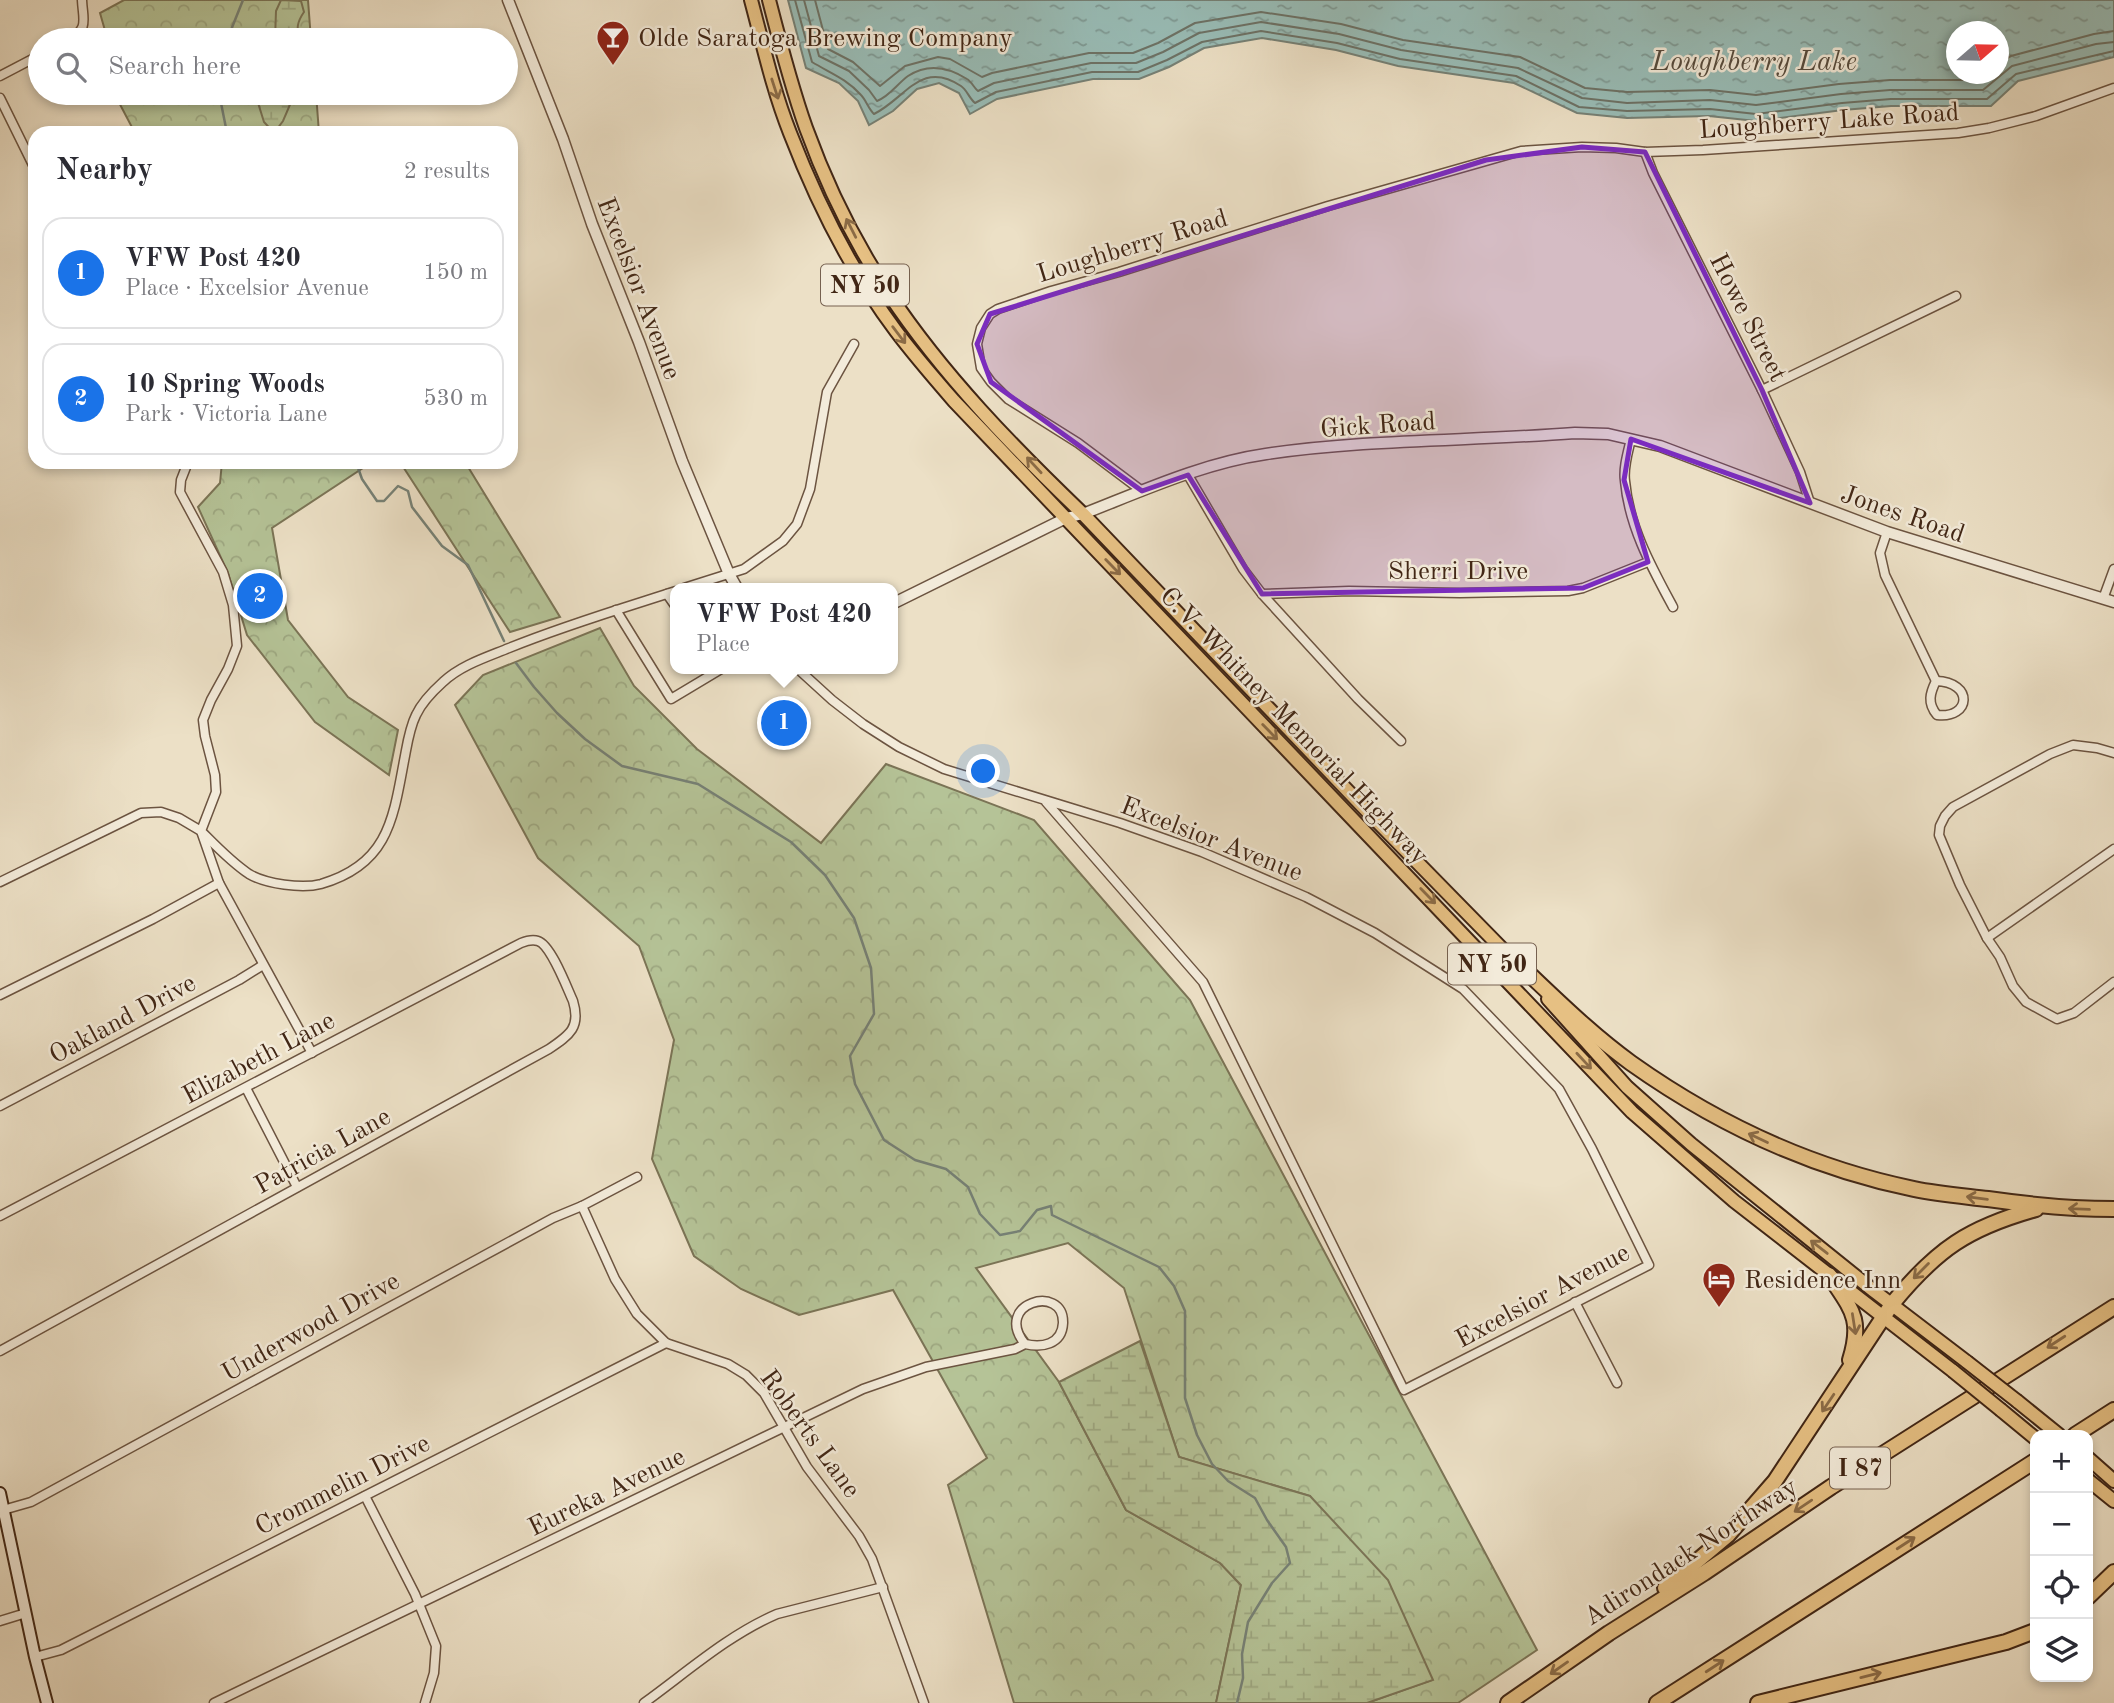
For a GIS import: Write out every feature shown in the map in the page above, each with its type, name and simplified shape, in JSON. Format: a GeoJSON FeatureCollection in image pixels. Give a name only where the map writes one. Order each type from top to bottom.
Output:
{"type":"FeatureCollection","features":[{"type":"Feature","properties":{"kind":"highway","name":"C.V. Whitney Memorial Highway"},"geometry":{"type":"LineString","coordinates":[[751,0],[789,131],[823,211],[895,329],[946,392],[1632,1112],[1734,1201],[2030,1434]]}},
{"type":"Feature","properties":{"kind":"highway","name":"C.V. Whitney Memorial Highway"},"geometry":{"type":"LineString","coordinates":[[769,0],[806,128],[827,178],[867,258],[889,295],[970,398],[1512,958],[1628,1087],[1720,1168],[2053,1430]]}},
{"type":"Feature","properties":{"kind":"highway"},"geometry":{"type":"LineString","coordinates":[[1512,958],[1631,1063],[1693,1103],[1755,1137],[1824,1164],[1892,1184],[1939,1193],[2045,1206],[2114,1209]]}},
{"type":"Feature","properties":{"kind":"highway"},"geometry":{"type":"LineString","coordinates":[[1609,1633],[1699,1561],[1737,1526],[1775,1482],[1892,1304],[1933,1259],[1968,1234],[2006,1217],[2045,1206]]}},
{"type":"Feature","properties":{"kind":"highway"},"geometry":{"type":"LineString","coordinates":[[1829,1275],[1855,1318],[1856,1342],[1845,1378]]}},
{"type":"Feature","properties":{"kind":"highway","name":"Adirondack Northway"},"geometry":{"type":"LineString","coordinates":[[1508,1703],[1609,1633],[1864,1466],[2114,1307]]}},
{"type":"Feature","properties":{"kind":"highway"},"geometry":{"type":"LineString","coordinates":[[2083,1430],[2114,1410]]}},
{"type":"Feature","properties":{"kind":"highway"},"geometry":{"type":"LineString","coordinates":[[2093,1463],[2114,1480]]}},
{"type":"Feature","properties":{"kind":"highway"},"geometry":{"type":"LineString","coordinates":[[1657,1703],[2030,1464]]}},
{"type":"Feature","properties":{"kind":"highway"},"geometry":{"type":"LineString","coordinates":[[2093,1484],[2114,1501]]}},
{"type":"Feature","properties":{"kind":"highway"},"geometry":{"type":"LineString","coordinates":[[2093,1592],[2114,1572]]}},
{"type":"Feature","properties":{"kind":"highway"},"geometry":{"type":"LineString","coordinates":[[1758,1703],[2006,1642],[2030,1633]]}},
{"type":"Feature","properties":{"kind":"main road"},"geometry":{"type":"LineString","coordinates":[[0,1493],[47,1703]]}},
{"type":"Feature","properties":{"kind":"street"},"geometry":{"type":"LineString","coordinates":[[82,0],[83,28]]}},
{"type":"Feature","properties":{"kind":"street","name":"Excelsior Avenue"},"geometry":{"type":"LineString","coordinates":[[508,0],[563,139],[592,225],[639,342],[682,461],[734,583]]}},
{"type":"Feature","properties":{"kind":"street"},"geometry":{"type":"LineString","coordinates":[[0,76],[28,61]]}},
{"type":"Feature","properties":{"kind":"street","name":"Loughberry Lake Road"},"geometry":{"type":"LineString","coordinates":[[1540,149],[1583,147],[1645,152],[1958,133],[2036,117],[2114,88]]}},
{"type":"Feature","properties":{"kind":"street"},"geometry":{"type":"LineString","coordinates":[[0,98],[28,155]]}},
{"type":"Feature","properties":{"kind":"street","name":"Loughberry Road"},"geometry":{"type":"LineString","coordinates":[[1142,491],[1078,443],[1008,399],[991,382],[981,368],[976,344],[981,328],[990,314],[1051,290],[1119,272],[1328,206],[1486,160],[1540,149]]}},
{"type":"Feature","properties":{"kind":"street","name":"Howe Street"},"geometry":{"type":"LineString","coordinates":[[1645,152],[1762,390],[1800,472],[1810,503]]}},
{"type":"Feature","properties":{"kind":"street"},"geometry":{"type":"LineString","coordinates":[[1762,390],[1956,296]]}},
{"type":"Feature","properties":{"kind":"street"},"geometry":{"type":"LineString","coordinates":[[700,583],[744,569],[783,541],[797,524],[810,489],[827,392],[854,344]]}},
{"type":"Feature","properties":{"kind":"street","name":"Gick Road"},"geometry":{"type":"LineString","coordinates":[[898,601],[1066,518],[1188,475],[1253,456],[1337,446],[1575,433],[1608,434],[1683,454]]}},
{"type":"Feature","properties":{"kind":"street"},"geometry":{"type":"LineString","coordinates":[[1631,439],[1624,480],[1632,517],[1648,562],[1673,607]]}},
{"type":"Feature","properties":{"kind":"street","name":"Jones Road"},"geometry":{"type":"LineString","coordinates":[[1683,454],[1886,532],[2114,602]]}},
{"type":"Feature","properties":{"kind":"street"},"geometry":{"type":"LineString","coordinates":[[185,469],[180,492],[223,572],[233,605],[237,646],[203,720],[216,792],[201,831],[219,883],[312,1053]]}},
{"type":"Feature","properties":{"kind":"street"},"geometry":{"type":"LineString","coordinates":[[1188,475],[1243,569],[1262,594],[1358,699],[1401,741]]}},
{"type":"Feature","properties":{"kind":"street"},"geometry":{"type":"LineString","coordinates":[[1886,532],[1880,553],[1885,575],[1936,681]]}},
{"type":"Feature","properties":{"kind":"street","name":"Sherri Drive"},"geometry":{"type":"LineString","coordinates":[[1262,594],[1349,591],[1568,591],[1583,588],[1648,562]]}},
{"type":"Feature","properties":{"kind":"street"},"geometry":{"type":"LineString","coordinates":[[2103,598],[2114,569]]}},
{"type":"Feature","properties":{"kind":"street"},"geometry":{"type":"LineString","coordinates":[[0,881],[141,813],[161,812],[179,818],[201,831],[251,875],[290,886],[313,886],[352,872],[367,861],[382,841],[397,802],[412,725],[433,691],[446,678],[474,662],[564,626],[670,592]]}},
{"type":"Feature","properties":{"kind":"street"},"geometry":{"type":"LineString","coordinates":[[616,610],[671,699],[710,674]]}},
{"type":"Feature","properties":{"kind":"street","name":"Excelsior Avenue"},"geometry":{"type":"LineString","coordinates":[[804,674],[863,724],[900,747],[944,769],[1120,823],[1202,852],[1306,897],[1385,938],[1463,989],[1559,1089],[1592,1149],[1648,1265],[1404,1390],[1203,982],[1046,802]]}},
{"type":"Feature","properties":{"kind":"street"},"geometry":{"type":"LineString","coordinates":[[1936,681],[1955,684],[1961,691],[1964,699],[1961,708],[1950,716],[1937,715],[1931,708],[1930,693],[1936,681]]}},
{"type":"Feature","properties":{"kind":"street"},"geometry":{"type":"LineString","coordinates":[[2114,753],[2073,745],[2050,754],[1953,807],[1945,816],[1939,835],[1987,938],[2000,957],[2013,986],[2026,1002],[2057,1019],[2074,1013],[2114,982]]}},
{"type":"Feature","properties":{"kind":"street"},"geometry":{"type":"LineString","coordinates":[[1987,938],[2114,849]]}},
{"type":"Feature","properties":{"kind":"street"},"geometry":{"type":"LineString","coordinates":[[0,995],[219,883]]}},
{"type":"Feature","properties":{"kind":"street","name":"Elizabeth Lane"},"geometry":{"type":"LineString","coordinates":[[0,1216],[521,943],[538,941]]}},
{"type":"Feature","properties":{"kind":"street","name":"Patricia Lane"},"geometry":{"type":"LineString","coordinates":[[0,1351],[566,1038],[573,1030],[576,1010],[547,948],[538,941]]}},
{"type":"Feature","properties":{"kind":"street","name":"Oakland Drive"},"geometry":{"type":"LineString","coordinates":[[0,1106],[263,965]]}},
{"type":"Feature","properties":{"kind":"street"},"geometry":{"type":"LineString","coordinates":[[246,1088],[298,1187]]}},
{"type":"Feature","properties":{"kind":"street","name":"Underwood Drive"},"geometry":{"type":"LineString","coordinates":[[3,1510],[31,1502],[553,1218],[637,1177]]}},
{"type":"Feature","properties":{"kind":"street","name":"Roberts Lane"},"geometry":{"type":"LineString","coordinates":[[582,1206],[615,1279],[637,1314],[666,1343],[728,1364],[746,1375],[764,1393],[807,1467],[859,1536],[872,1559],[924,1703]]}},
{"type":"Feature","properties":{"kind":"street","name":"Eureka Avenue"},"geometry":{"type":"LineString","coordinates":[[214,1703],[863,1390],[926,1367],[1015,1349],[1025,1344],[1038,1348],[1056,1339],[1060,1333],[1063,1323],[1055,1305],[1036,1300],[1025,1306],[1018,1315],[1018,1335],[1025,1344]]}},
{"type":"Feature","properties":{"kind":"street"},"geometry":{"type":"LineString","coordinates":[[1575,1303],[1617,1383]]}},
{"type":"Feature","properties":{"kind":"street","name":"Crommelin Drive"},"geometry":{"type":"LineString","coordinates":[[35,1657],[61,1650],[666,1343]]}},
{"type":"Feature","properties":{"kind":"street"},"geometry":{"type":"LineString","coordinates":[[365,1496],[415,1594],[436,1646],[434,1673],[425,1703]]}},
{"type":"Feature","properties":{"kind":"street"},"geometry":{"type":"LineString","coordinates":[[644,1703],[763,1620],[883,1587]]}},
{"type":"Feature","properties":{"kind":"street"},"geometry":{"type":"LineString","coordinates":[[0,1621],[26,1613]]}},
{"type":"Feature","properties":{"kind":"highlighted area"},"geometry":{"type":"Polygon","coordinates":[[[1582,147],[1645,152],[1762,390],[1810,503],[1631,439],[1624,480],[1648,562],[1583,588],[1262,594],[1188,475],[1142,491],[991,382],[977,344],[990,314],[1486,160],[1582,147]]]}},
{"type":"Feature","properties":{"kind":"green space"},"geometry":{"type":"Polygon","coordinates":[[[124,0],[308,0],[310,28],[104,28],[100,13],[124,0]]]}},
{"type":"Feature","properties":{"kind":"green space"},"geometry":{"type":"Polygon","coordinates":[[[281,0],[301,1],[304,12],[298,28],[275,28],[276,11],[281,0]]]}},
{"type":"Feature","properties":{"kind":"green space"},"geometry":{"type":"Polygon","coordinates":[[[120,105],[317,105],[318,126],[131,126],[120,105]]]}},
{"type":"Feature","properties":{"kind":"green space"},"geometry":{"type":"Polygon","coordinates":[[[259,105],[290,105],[279,126],[268,126],[259,105]]]}},
{"type":"Feature","properties":{"kind":"green space"},"geometry":{"type":"Polygon","coordinates":[[[221,469],[361,469],[272,528],[288,620],[348,697],[398,730],[389,775],[315,722],[247,635],[228,573],[198,507],[220,483],[221,469]]]}},
{"type":"Feature","properties":{"kind":"green space"},"geometry":{"type":"Polygon","coordinates":[[[405,469],[469,469],[560,617],[510,632],[405,469]]]}},
{"type":"Feature","properties":{"kind":"green space"},"geometry":{"type":"Polygon","coordinates":[[[600,628],[634,686],[697,749],[821,843],[886,764],[1034,820],[1190,1000],[1537,1650],[1458,1703],[1367,1703],[1432,1680],[1310,1496],[1179,1457],[1124,1288],[1068,1243],[976,1268],[1059,1382],[1126,1510],[1220,1563],[1241,1585],[1216,1703],[1014,1703],[948,1485],[987,1458],[893,1290],[799,1315],[741,1289],[694,1256],[652,1159],[674,1040],[639,946],[538,858],[455,705],[483,675],[600,628]]]}},
{"type":"Feature","properties":{"kind":"green space"},"geometry":{"type":"Polygon","coordinates":[[[1140,1341],[1179,1457],[1310,1496],[1388,1580],[1433,1680],[1367,1703],[1216,1703],[1241,1585],[1220,1563],[1126,1510],[1059,1382],[1140,1341]]]}},
{"type":"Feature","properties":{"kind":"water","name":"Loughberry Lake"},"geometry":{"type":"Polygon","coordinates":[[[788,0],[2114,0],[2114,57],[2018,81],[1991,106],[1891,106],[1756,121],[1709,116],[1627,118],[1577,113],[1514,83],[1398,66],[1336,50],[1262,38],[1204,48],[1139,79],[1093,79],[997,99],[970,114],[959,93],[939,83],[917,89],[893,111],[869,125],[858,101],[839,83],[806,68],[788,0]]]}},
{"type":"Feature","properties":{"kind":"waterway"},"geometry":{"type":"LineString","coordinates":[[232,28],[243,0]]}},
{"type":"Feature","properties":{"kind":"waterway"},"geometry":{"type":"LineString","coordinates":[[221,105],[226,126]]}},
{"type":"Feature","properties":{"kind":"waterway"},"geometry":{"type":"LineString","coordinates":[[358,469],[377,501],[384,501],[398,486],[408,491],[412,507],[442,546],[468,565],[504,641]]}},
{"type":"Feature","properties":{"kind":"waterway"},"geometry":{"type":"LineString","coordinates":[[516,663],[557,713],[585,739],[622,766],[698,784],[791,842],[825,875],[854,918],[871,968],[874,1014],[850,1056],[855,1084],[884,1140],[915,1160],[946,1169],[968,1187],[980,1214],[1000,1235],[1020,1231],[1037,1210],[1051,1206],[1052,1215],[1159,1267],[1174,1286],[1185,1311],[1185,1398],[1197,1435],[1212,1464],[1228,1481],[1255,1498],[1286,1547],[1290,1563],[1272,1583],[1248,1622],[1242,1654],[1243,1678],[1237,1703]]}},
{"type":"Feature","properties":{"kind":"place","name":"Olde Saratoga Brewing Company"},"geometry":{"type":"Point","coordinates":[613,67]}},
{"type":"Feature","properties":{"kind":"place","name":"10 Spring Woods"},"geometry":{"type":"Point","coordinates":[260,596]}},
{"type":"Feature","properties":{"kind":"place","name":"VFW Post 420"},"geometry":{"type":"Point","coordinates":[784,723]}},
{"type":"Feature","properties":{"kind":"place","name":"Residence Inn"},"geometry":{"type":"Point","coordinates":[1719,1309]}}]}
